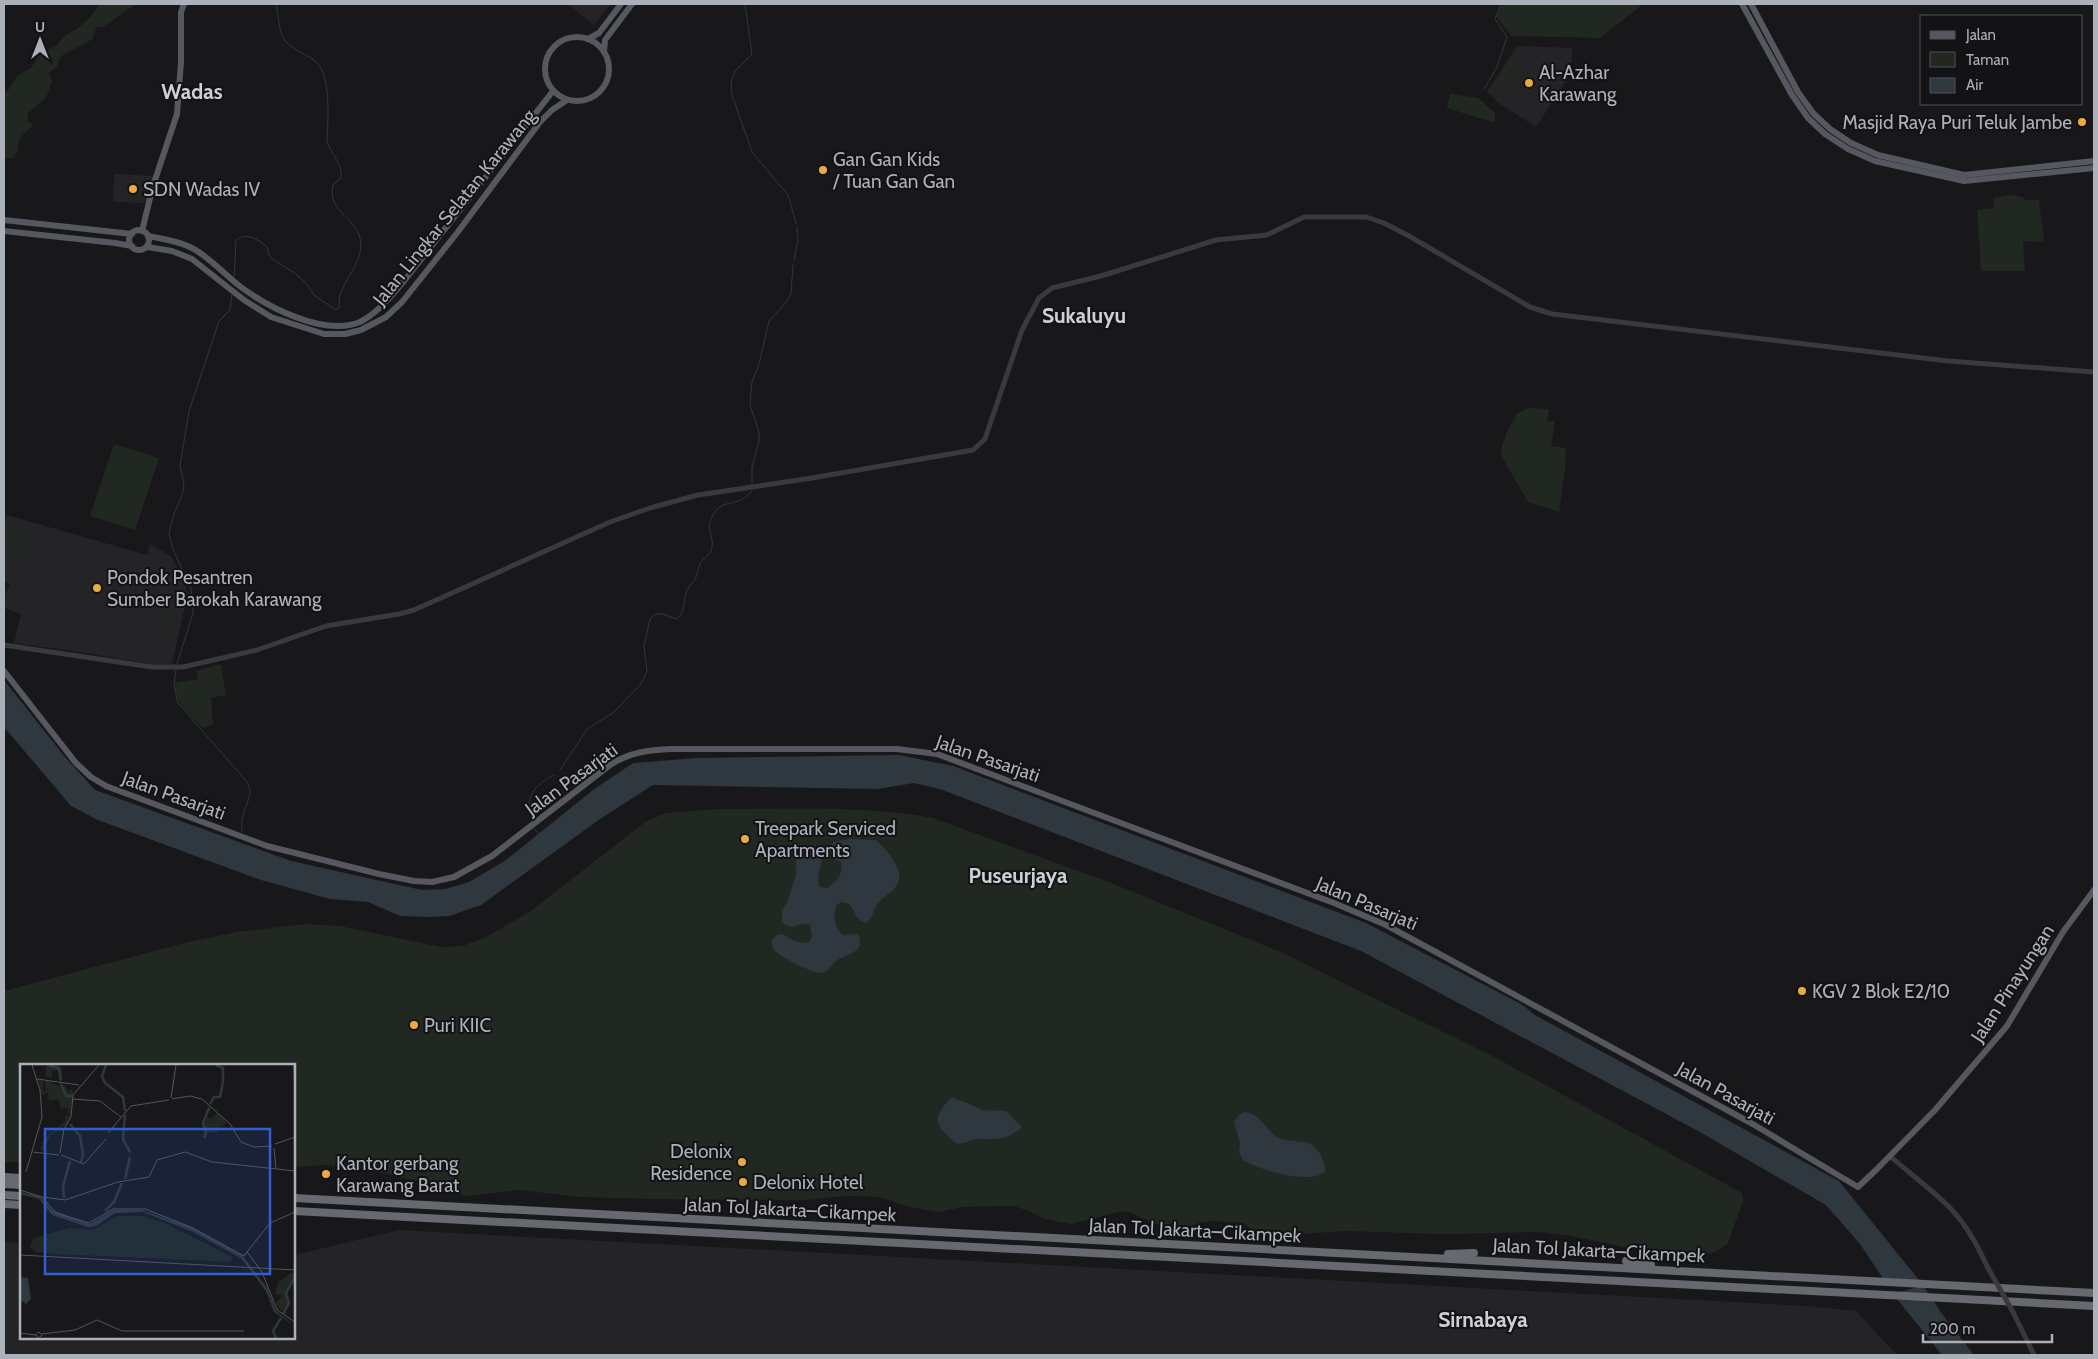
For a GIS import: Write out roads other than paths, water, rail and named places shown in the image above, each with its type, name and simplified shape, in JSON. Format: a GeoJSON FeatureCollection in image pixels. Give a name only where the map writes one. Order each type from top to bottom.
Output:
{"type":"FeatureCollection","features":[{"type":"Feature","properties":{"kind":"highway"},"geometry":{"type":"LineString","coordinates":[[4,1177],[20,1178]]}},
{"type":"Feature","properties":{"kind":"highway"},"geometry":{"type":"LineString","coordinates":[[4,1184],[20,1184]]}},
{"type":"Feature","properties":{"kind":"highway"},"geometry":{"type":"LineString","coordinates":[[4,1195],[20,1196]]}},
{"type":"Feature","properties":{"kind":"highway","name":"Jalan Tol Jakarta–Cikampek"},"geometry":{"type":"LineString","coordinates":[[295,1197],[2094,1293]]}},
{"type":"Feature","properties":{"kind":"highway"},"geometry":{"type":"LineString","coordinates":[[4,1204],[20,1205]]}},
{"type":"Feature","properties":{"kind":"highway","name":"Jalan Tol Jakarta–Cikampek"},"geometry":{"type":"LineString","coordinates":[[295,1211],[601,1229],[1893,1294],[2094,1306]]}},
{"type":"Feature","properties":{"kind":"highway"},"geometry":{"type":"LineString","coordinates":[[1404,1256],[1474,1253]]}},
{"type":"Feature","properties":{"kind":"highway"},"geometry":{"type":"LineString","coordinates":[[1626,1261],[1675,1271]]}},
{"type":"Feature","properties":{"kind":"main road"},"geometry":{"type":"LineString","coordinates":[[142,231],[153,186],[177,114],[184,4]]}},
{"type":"Feature","properties":{"kind":"main road"},"geometry":{"type":"LineString","coordinates":[[588,40],[598,33],[621,4]]}},
{"type":"Feature","properties":{"kind":"main road"},"geometry":{"type":"LineString","coordinates":[[604,52],[596,44],[588,40],[576,38],[565,40],[556,46],[549,54],[545,63],[545,73],[553,90],[567,100],[582,101],[599,93],[605,84],[609,67],[604,52],[605,40],[632,4]]}},
{"type":"Feature","properties":{"kind":"main road"},"geometry":{"type":"LineString","coordinates":[[1742,4],[1813,113],[1830,129],[1851,143],[1878,155],[1964,174],[2094,161]]}},
{"type":"Feature","properties":{"kind":"main road"},"geometry":{"type":"LineString","coordinates":[[1751,4],[1792,95],[1808,118],[1825,134],[1848,149],[1867,158],[1964,181],[2094,168]]}},
{"type":"Feature","properties":{"kind":"main road","name":"Jalan Lingkar Selatan Karawang"},"geometry":{"type":"LineString","coordinates":[[148,236],[192,248],[258,299],[284,312],[318,323],[344,326],[366,319],[384,304],[421,259],[553,90]]}},
{"type":"Feature","properties":{"kind":"main road","name":"Jalan Lingkar Selatan Karawang"},"geometry":{"type":"LineString","coordinates":[[147,246],[172,251],[192,259],[235,294],[271,317],[314,332],[345,334],[361,330],[386,317],[402,302],[540,122],[552,110],[567,100]]}},
{"type":"Feature","properties":{"kind":"main road"},"geometry":{"type":"LineString","coordinates":[[4,220],[132,234],[142,231]]}},
{"type":"Feature","properties":{"kind":"main road"},"geometry":{"type":"LineString","coordinates":[[4,231],[115,243],[132,246],[139,250],[149,243],[148,236],[142,231]]}},
{"type":"Feature","properties":{"kind":"main road"},"geometry":{"type":"LineString","coordinates":[[132,234],[130,240],[132,246]]}},
{"type":"Feature","properties":{"kind":"main road"},"geometry":{"type":"LineString","coordinates":[[421,259],[431,266]]}},
{"type":"Feature","properties":{"kind":"main road","name":"Jalan Pasarjati"},"geometry":{"type":"LineString","coordinates":[[4,671],[76,762],[98,782],[125,794],[267,846],[373,872],[424,882],[446,880],[475,867],[511,842],[610,765],[623,757],[640,752],[672,749],[897,749],[936,754],[1334,903],[1386,925],[1751,1124],[1858,1187]]}},
{"type":"Feature","properties":{"kind":"main road","name":"Jalan Pinayungan"},"geometry":{"type":"LineString","coordinates":[[1858,1187],[1890,1156],[1966,1075],[2007,1026],[2063,932],[2094,890]]}},
{"type":"Feature","properties":{"kind":"street"},"geometry":{"type":"LineString","coordinates":[[4,644],[152,667],[177,668],[264,648],[326,626],[414,610],[610,522],[687,498],[973,450],[985,439],[1018,339],[1026,321],[1043,294],[1052,288],[1101,276],[1216,240],[1267,235],[1304,217],[1366,217],[1384,223],[1530,307],[1552,314],[1948,360],[2094,372]]}},
{"type":"Feature","properties":{"kind":"street"},"geometry":{"type":"LineString","coordinates":[[1890,1156],[1939,1197],[1956,1215],[1973,1238],[2034,1355]]}},
{"type":"Feature","properties":{"kind":"water"},"geometry":{"type":"Polygon","coordinates":[[[4,680],[65,757],[95,790],[291,861],[422,890],[445,889],[469,882],[506,860],[593,790],[633,763],[697,758],[899,755],[953,766],[1366,923],[1521,1004],[1535,1015],[1839,1181],[1923,1285],[1942,1314],[1974,1355],[1942,1355],[1893,1294],[1921,1286],[1886,1283],[1860,1244],[1826,1205],[1698,1131],[1361,951],[940,789],[914,783],[877,789],[653,785],[600,819],[481,905],[449,916],[400,916],[368,902],[330,899],[261,880],[98,820],[71,806],[4,727],[4,680]]]}},
{"type":"Feature","properties":{"kind":"water"},"geometry":{"type":"Polygon","coordinates":[[[850,839],[876,840],[895,863],[898,869],[899,881],[896,887],[878,903],[866,923],[858,918],[849,904],[842,902],[836,906],[836,926],[843,935],[856,934],[859,936],[859,946],[854,952],[836,961],[826,972],[817,973],[778,954],[773,949],[772,940],[777,935],[782,934],[795,941],[806,943],[810,942],[812,936],[810,925],[790,926],[782,922],[782,910],[788,900],[795,878],[798,854],[807,846],[814,846],[822,853],[819,882],[820,887],[827,888],[839,878],[841,871],[841,862],[831,857],[829,847],[834,842],[850,839]]]}},
{"type":"Feature","properties":{"kind":"water"},"geometry":{"type":"Polygon","coordinates":[[[952,1097],[983,1110],[1006,1111],[1022,1127],[1012,1135],[1003,1138],[977,1139],[956,1143],[942,1130],[938,1120],[944,1106],[952,1097]]]}},
{"type":"Feature","properties":{"kind":"water"},"geometry":{"type":"Polygon","coordinates":[[[1244,1112],[1258,1118],[1277,1137],[1311,1144],[1322,1158],[1325,1172],[1317,1176],[1296,1177],[1272,1172],[1243,1160],[1239,1152],[1240,1143],[1234,1122],[1244,1112]]]}},
{"type":"Feature","properties":{"kind":"waterway"},"geometry":{"type":"LineString","coordinates":[[234,277],[236,240],[252,237],[267,247],[272,259],[293,272],[305,282],[315,296],[336,310],[339,308],[342,289],[360,254],[361,246],[357,230],[337,207],[332,194],[333,185],[341,178],[341,173],[327,141],[328,101],[322,71],[318,64],[293,48],[283,38],[276,4]]}},
{"type":"Feature","properties":{"kind":"waterway"},"geometry":{"type":"LineString","coordinates":[[745,4],[752,54],[735,71],[731,82],[732,95],[752,152],[788,195],[796,223]]}},
{"type":"Feature","properties":{"kind":"waterway"},"geometry":{"type":"LineString","coordinates":[[1484,89],[1497,67],[1507,37],[1495,19],[1501,4]]}},
{"type":"Feature","properties":{"kind":"waterway"},"geometry":{"type":"LineString","coordinates":[[794,260],[798,240],[797,227]]}},
{"type":"Feature","properties":{"kind":"waterway"},"geometry":{"type":"LineString","coordinates":[[752,486],[752,467],[759,441],[759,432],[750,405],[752,382],[759,364],[769,321],[788,300],[791,293],[793,265]]}},
{"type":"Feature","properties":{"kind":"waterway"},"geometry":{"type":"LineString","coordinates":[[177,664],[193,613],[193,603],[191,589],[172,547],[169,533],[183,492],[184,485],[180,465],[189,411],[219,321],[230,310],[232,294]]}},
{"type":"Feature","properties":{"kind":"waterway"},"geometry":{"type":"LineString","coordinates":[[560,770],[587,729],[613,713],[641,684],[647,672],[644,646],[650,619],[655,614],[662,614],[677,619],[680,616],[687,590],[695,579],[701,562],[710,554],[712,549],[710,524],[714,513],[718,508],[748,496],[752,490]]}},
{"type":"Feature","properties":{"kind":"waterway"},"geometry":{"type":"LineString","coordinates":[[176,670],[174,685],[178,703],[248,783],[249,796],[242,817],[242,832]]}},
{"type":"Feature","properties":{"kind":"waterway"},"geometry":{"type":"LineString","coordinates":[[532,820],[529,805],[532,793],[541,783],[554,775]]}},
{"type":"Feature","properties":{"kind":"waterway"},"geometry":{"type":"LineString","coordinates":[[534,828],[539,834]]}},
{"type":"Feature","properties":{"kind":"place","name":"Al-Azhar Karawang"},"geometry":{"type":"Point","coordinates":[1529,83]}},
{"type":"Feature","properties":{"kind":"place","name":"Masjid Raya Puri Teluk Jambe"},"geometry":{"type":"Point","coordinates":[2082,122]}},
{"type":"Feature","properties":{"kind":"place","name":"Gan Gan Kids / Tuan Gan Gan"},"geometry":{"type":"Point","coordinates":[823,170]}},
{"type":"Feature","properties":{"kind":"place","name":"SDN Wadas IV"},"geometry":{"type":"Point","coordinates":[133,189]}},
{"type":"Feature","properties":{"kind":"place","name":"Pondok Pesantren Sumber Barokah Karawang"},"geometry":{"type":"Point","coordinates":[97,588]}},
{"type":"Feature","properties":{"kind":"place","name":"Treepark Serviced Apartments"},"geometry":{"type":"Point","coordinates":[745,839]}},
{"type":"Feature","properties":{"kind":"place","name":"KGV 2 Blok E2/10"},"geometry":{"type":"Point","coordinates":[1802,991]}},
{"type":"Feature","properties":{"kind":"place","name":"Puri KIIC"},"geometry":{"type":"Point","coordinates":[414,1025]}},
{"type":"Feature","properties":{"kind":"place","name":"Delonix Residence"},"geometry":{"type":"Point","coordinates":[742,1162]}},
{"type":"Feature","properties":{"kind":"place","name":"Kantor gerbang Karawang Barat"},"geometry":{"type":"Point","coordinates":[326,1174]}},
{"type":"Feature","properties":{"kind":"place","name":"Delonix Hotel"},"geometry":{"type":"Point","coordinates":[743,1182]}},
{"type":"Feature","properties":{"kind":"district","name":"Wadas"},"geometry":{"type":"Point","coordinates":[192,92]}},
{"type":"Feature","properties":{"kind":"district","name":"Sukaluyu"},"geometry":{"type":"Point","coordinates":[1084,316]}},
{"type":"Feature","properties":{"kind":"district","name":"Puseurjaya"},"geometry":{"type":"Point","coordinates":[1018,876]}},
{"type":"Feature","properties":{"kind":"district","name":"Sirnabaya"},"geometry":{"type":"Point","coordinates":[1483,1320]}}]}
